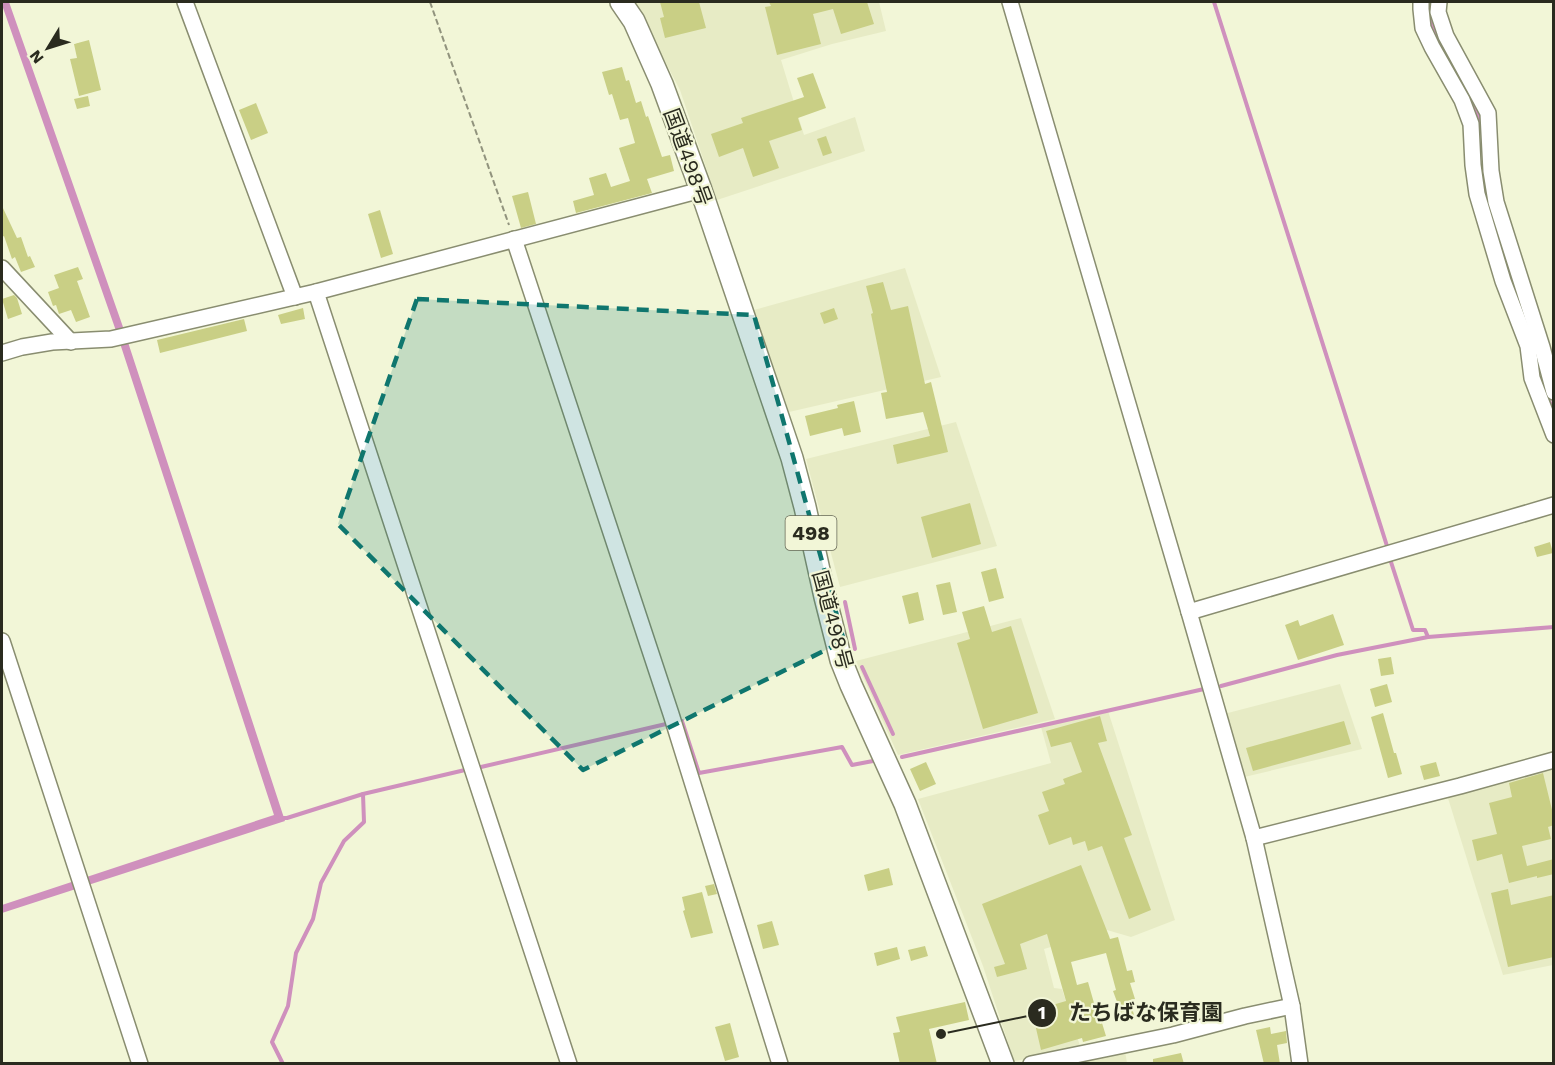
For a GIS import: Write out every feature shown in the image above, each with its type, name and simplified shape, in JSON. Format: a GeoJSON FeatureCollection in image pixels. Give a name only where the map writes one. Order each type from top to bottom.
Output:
{"type":"FeatureCollection","features":[{"type":"Feature","properties":{"kind":"highway","name":"国道498号"},"geometry":{"type":"LineString","coordinates":[[621,2],[634,21],[662,84],[701,190],[792,458],[841,660],[905,804],[1003,1064]]}},
{"type":"Feature","properties":{"kind":"street"},"geometry":{"type":"LineString","coordinates":[[185,2],[295,297]]}},
{"type":"Feature","properties":{"kind":"street"},"geometry":{"type":"LineString","coordinates":[[1010,2],[1254,838],[1292,1006],[1300,1064]]}},
{"type":"Feature","properties":{"kind":"street"},"geometry":{"type":"LineString","coordinates":[[1421,2],[1423,27],[1462,100],[1471,124],[1477,194],[1503,281],[1528,346],[1532,378],[1554,435]]}},
{"type":"Feature","properties":{"kind":"street"},"geometry":{"type":"LineString","coordinates":[[1439,2],[1438,12],[1446,36],[1488,113],[1491,171],[1496,202],[1554,392]]}},
{"type":"Feature","properties":{"kind":"street"},"geometry":{"type":"LineString","coordinates":[[2,353],[52,342],[111,339],[295,297],[701,190]]}},
{"type":"Feature","properties":{"kind":"street"},"geometry":{"type":"LineString","coordinates":[[514,239],[671,714],[780,1064]]}},
{"type":"Feature","properties":{"kind":"street"},"geometry":{"type":"LineString","coordinates":[[2,268],[71,342]]}},
{"type":"Feature","properties":{"kind":"street"},"geometry":{"type":"LineString","coordinates":[[316,292],[568,1064]]}},
{"type":"Feature","properties":{"kind":"street"},"geometry":{"type":"LineString","coordinates":[[1189,612],[1554,505]]}},
{"type":"Feature","properties":{"kind":"street"},"geometry":{"type":"LineString","coordinates":[[2,641],[140,1064]]}},
{"type":"Feature","properties":{"kind":"street"},"geometry":{"type":"LineString","coordinates":[[1254,838],[1554,760]]}},
{"type":"Feature","properties":{"kind":"street"},"geometry":{"type":"LineString","coordinates":[[1031,1064],[1173,1035],[1292,1006]]}},
{"type":"Feature","properties":{"kind":"path"},"geometry":{"type":"LineString","coordinates":[[430,2],[514,239]]}},
{"type":"Feature","properties":{"kind":"highlighted area"},"geometry":{"type":"Polygon","coordinates":[[[417,299],[754,315],[844,641],[583,770],[338,524],[417,299]]]}},
{"type":"Feature","properties":{"kind":"shaded area"},"geometry":{"type":"Polygon","coordinates":[[[2,2],[9,2],[123,327],[285,821],[2,913],[2,905],[274,815],[115,328],[2,2]]]}},
{"type":"Feature","properties":{"kind":"shaded area"},"geometry":{"type":"Polygon","coordinates":[[[634,2],[879,2],[886,31],[832,44],[781,60],[804,135],[855,117],[865,151],[717,200],[680,90],[634,2]]]}},
{"type":"Feature","properties":{"kind":"shaded area"},"geometry":{"type":"Polygon","coordinates":[[[905,268],[941,377],[789,412],[754,310],[905,268]]]}},
{"type":"Feature","properties":{"kind":"shaded area"},"geometry":{"type":"Polygon","coordinates":[[[956,422],[997,546],[840,587],[806,459],[956,422]]]}},
{"type":"Feature","properties":{"kind":"shaded area"},"geometry":{"type":"Polygon","coordinates":[[[1021,618],[1055,719],[898,755],[856,661],[1021,618]]]}},
{"type":"Feature","properties":{"kind":"shaded area"},"geometry":{"type":"Polygon","coordinates":[[[1340,684],[1362,749],[1240,778],[1224,714],[1340,684]]]}},
{"type":"Feature","properties":{"kind":"shaded area"},"geometry":{"type":"Polygon","coordinates":[[[1108,711],[1175,920],[1131,937],[1107,930],[1044,949],[1054,988],[1062,989],[1081,1049],[1014,1061],[983,966],[918,799],[1051,763],[1041,727],[1108,711]]]}},
{"type":"Feature","properties":{"kind":"shaded area"},"geometry":{"type":"Polygon","coordinates":[[[1553,764],[1553,965],[1503,975],[1447,795],[1553,764]]]}},
{"type":"Feature","properties":{"kind":"shaded area"},"geometry":{"type":"Polygon","coordinates":[[[1125,1051],[1127,1063],[1063,1064],[1125,1051]]]}},
{"type":"Feature","properties":{"kind":"building"},"geometry":{"type":"Polygon","coordinates":[[[660,2],[699,2],[706,28],[665,38],[660,18],[664,17],[660,2]]]}},
{"type":"Feature","properties":{"kind":"building"},"geometry":{"type":"Polygon","coordinates":[[[769,2],[867,2],[874,24],[841,34],[833,9],[813,14],[821,44],[777,55],[765,7],[771,6],[769,2]]]}},
{"type":"Feature","properties":{"kind":"building"},"geometry":{"type":"Polygon","coordinates":[[[89,40],[101,90],[79,96],[70,59],[77,58],[74,44],[89,40]]]}},
{"type":"Feature","properties":{"kind":"building"},"geometry":{"type":"Polygon","coordinates":[[[622,67],[626,81],[629,80],[636,103],[641,101],[646,117],[648,116],[662,157],[670,155],[674,171],[647,179],[652,193],[576,213],[573,201],[594,195],[589,178],[606,173],[611,187],[630,181],[619,148],[635,143],[628,118],[620,120],[602,72],[622,67]]]}},
{"type":"Feature","properties":{"kind":"building"},"geometry":{"type":"Polygon","coordinates":[[[813,73],[826,108],[798,118],[802,130],[769,141],[779,168],[753,177],[743,148],[719,157],[711,134],[743,123],[741,118],[804,97],[797,78],[813,73]]]}},
{"type":"Feature","properties":{"kind":"building"},"geometry":{"type":"Polygon","coordinates":[[[88,96],[90,106],[77,109],[74,99],[88,96]]]}},
{"type":"Feature","properties":{"kind":"building"},"geometry":{"type":"Polygon","coordinates":[[[256,103],[268,133],[251,140],[239,110],[256,103]]]}},
{"type":"Feature","properties":{"kind":"building"},"geometry":{"type":"Polygon","coordinates":[[[826,136],[832,153],[823,156],[817,139],[826,136]]]}},
{"type":"Feature","properties":{"kind":"building"},"geometry":{"type":"Polygon","coordinates":[[[528,192],[536,224],[521,228],[512,196],[528,192]]]}},
{"type":"Feature","properties":{"kind":"building"},"geometry":{"type":"Polygon","coordinates":[[[2,206],[17,238],[21,237],[28,257],[30,256],[35,267],[21,272],[15,257],[12,259],[4,236],[2,237],[2,206]]]}},
{"type":"Feature","properties":{"kind":"building"},"geometry":{"type":"Polygon","coordinates":[[[380,210],[393,254],[381,258],[368,214],[380,210]]]}},
{"type":"Feature","properties":{"kind":"building"},"geometry":{"type":"Polygon","coordinates":[[[78,267],[83,279],[77,281],[90,317],[76,322],[71,310],[59,314],[48,292],[59,288],[54,275],[78,267]]]}},
{"type":"Feature","properties":{"kind":"building"},"geometry":{"type":"Polygon","coordinates":[[[883,282],[891,310],[908,306],[925,384],[931,382],[948,452],[897,464],[893,445],[930,436],[923,412],[886,419],[881,393],[887,392],[866,286],[883,282]]]}},
{"type":"Feature","properties":{"kind":"building"},"geometry":{"type":"Polygon","coordinates":[[[14,295],[22,314],[8,319],[2,299],[14,295]]]}},
{"type":"Feature","properties":{"kind":"building"},"geometry":{"type":"Polygon","coordinates":[[[303,308],[305,319],[281,324],[278,315],[303,308]]]}},
{"type":"Feature","properties":{"kind":"building"},"geometry":{"type":"Polygon","coordinates":[[[834,308],[838,319],[824,324],[820,313],[834,308]]]}},
{"type":"Feature","properties":{"kind":"building"},"geometry":{"type":"Polygon","coordinates":[[[244,319],[247,331],[160,353],[157,340],[244,319]]]}},
{"type":"Feature","properties":{"kind":"building"},"geometry":{"type":"Polygon","coordinates":[[[854,401],[861,432],[844,436],[842,428],[810,436],[805,416],[838,408],[837,405],[854,401]]]}},
{"type":"Feature","properties":{"kind":"building"},"geometry":{"type":"Polygon","coordinates":[[[970,503],[981,544],[932,558],[921,517],[970,503]]]}},
{"type":"Feature","properties":{"kind":"building"},"geometry":{"type":"Polygon","coordinates":[[[1550,542],[1553,553],[1537,557],[1534,547],[1550,542]]]}},
{"type":"Feature","properties":{"kind":"building"},"geometry":{"type":"Polygon","coordinates":[[[996,568],[1004,598],[989,602],[981,572],[996,568]]]}},
{"type":"Feature","properties":{"kind":"building"},"geometry":{"type":"Polygon","coordinates":[[[950,582],[957,612],[943,615],[936,585],[950,582]]]}},
{"type":"Feature","properties":{"kind":"building"},"geometry":{"type":"Polygon","coordinates":[[[918,592],[924,620],[909,624],[902,596],[918,592]]]}},
{"type":"Feature","properties":{"kind":"building"},"geometry":{"type":"Polygon","coordinates":[[[984,606],[992,632],[1011,626],[1038,713],[983,729],[957,643],[970,639],[962,612],[984,606]]]}},
{"type":"Feature","properties":{"kind":"building"},"geometry":{"type":"Polygon","coordinates":[[[1333,614],[1344,645],[1298,660],[1285,625],[1298,620],[1300,626],[1333,614]]]}},
{"type":"Feature","properties":{"kind":"building"},"geometry":{"type":"Polygon","coordinates":[[[1391,657],[1394,674],[1381,676],[1378,659],[1391,657]]]}},
{"type":"Feature","properties":{"kind":"building"},"geometry":{"type":"Polygon","coordinates":[[[1387,684],[1392,702],[1375,707],[1370,689],[1387,684]]]}},
{"type":"Feature","properties":{"kind":"building"},"geometry":{"type":"Polygon","coordinates":[[[1383,713],[1402,774],[1388,778],[1371,717],[1383,713]]]}},
{"type":"Feature","properties":{"kind":"building"},"geometry":{"type":"Polygon","coordinates":[[[1100,716],[1107,741],[1098,743],[1132,835],[1124,838],[1151,910],[1129,919],[1102,846],[1088,851],[1085,841],[1073,845],[1071,837],[1049,845],[1038,815],[1049,811],[1042,792],[1065,784],[1063,779],[1082,772],[1071,742],[1051,747],[1046,731],[1100,716]]]}},
{"type":"Feature","properties":{"kind":"building"},"geometry":{"type":"Polygon","coordinates":[[[1344,721],[1351,744],[1253,771],[1246,748],[1344,721]]]}},
{"type":"Feature","properties":{"kind":"building"},"geometry":{"type":"Polygon","coordinates":[[[926,762],[936,784],[920,791],[910,769],[926,762]]]}},
{"type":"Feature","properties":{"kind":"building"},"geometry":{"type":"Polygon","coordinates":[[[1436,762],[1440,776],[1424,780],[1420,766],[1436,762]]]}},
{"type":"Feature","properties":{"kind":"building"},"geometry":{"type":"Polygon","coordinates":[[[1543,773],[1554,818],[1554,825],[1548,827],[1551,839],[1522,846],[1527,866],[1554,859],[1554,874],[1509,883],[1502,854],[1477,861],[1472,840],[1497,834],[1489,803],[1512,797],[1509,783],[1543,773]]]}},
{"type":"Feature","properties":{"kind":"building"},"geometry":{"type":"Polygon","coordinates":[[[1081,865],[1110,939],[1118,937],[1127,971],[1132,970],[1135,982],[1130,983],[1135,999],[1130,1000],[1134,1015],[1123,1018],[1113,991],[1116,990],[1106,953],[1071,962],[1077,985],[1088,982],[1100,1024],[1102,1023],[1106,1036],[1083,1042],[1082,1038],[1041,1050],[1032,1011],[1066,1001],[1047,934],[1020,944],[1027,969],[997,977],[994,967],[1005,964],[982,904],[1081,865]]]}},
{"type":"Feature","properties":{"kind":"building"},"geometry":{"type":"Polygon","coordinates":[[[889,868],[893,885],[868,891],[864,875],[889,868]]]}},
{"type":"Feature","properties":{"kind":"building"},"geometry":{"type":"Polygon","coordinates":[[[714,884],[717,894],[708,896],[705,886],[714,884]]]}},
{"type":"Feature","properties":{"kind":"building"},"geometry":{"type":"Polygon","coordinates":[[[1508,889],[1511,905],[1554,895],[1554,957],[1508,967],[1491,893],[1508,889]]]}},
{"type":"Feature","properties":{"kind":"building"},"geometry":{"type":"Polygon","coordinates":[[[702,892],[713,933],[691,938],[683,911],[685,910],[682,897],[702,892]]]}},
{"type":"Feature","properties":{"kind":"building"},"geometry":{"type":"Polygon","coordinates":[[[772,921],[779,945],[763,949],[757,925],[772,921]]]}},
{"type":"Feature","properties":{"kind":"building"},"geometry":{"type":"Polygon","coordinates":[[[925,946],[928,956],[911,961],[908,950],[925,946]]]}},
{"type":"Feature","properties":{"kind":"building"},"geometry":{"type":"Polygon","coordinates":[[[897,947],[900,959],[877,966],[874,953],[897,947]]]}},
{"type":"Feature","properties":{"kind":"building"},"geometry":{"type":"Polygon","coordinates":[[[965,1002],[969,1020],[929,1029],[937,1064],[900,1064],[893,1033],[900,1032],[896,1017],[965,1002]]]}},
{"type":"Feature","properties":{"kind":"building"},"geometry":{"type":"Polygon","coordinates":[[[730,1023],[739,1057],[725,1061],[715,1027],[730,1023]]]}},
{"type":"Feature","properties":{"kind":"building"},"geometry":{"type":"Polygon","coordinates":[[[1270,1027],[1271,1034],[1286,1031],[1287,1043],[1277,1045],[1280,1064],[1264,1064],[1256,1030],[1270,1027]]]}},
{"type":"Feature","properties":{"kind":"building"},"geometry":{"type":"Polygon","coordinates":[[[1181,1053],[1184,1064],[1153,1064],[1153,1059],[1181,1053]]]}},
{"type":"Feature","properties":{"kind":"waterway"},"geometry":{"type":"LineString","coordinates":[[1214,2],[1387,546]]}},
{"type":"Feature","properties":{"kind":"waterway"},"geometry":{"type":"LineString","coordinates":[[1429,2],[1428,12],[1438,40],[1469,94]]}},
{"type":"Feature","properties":{"kind":"waterway"},"geometry":{"type":"LineString","coordinates":[[1474,103],[1482,127]]}},
{"type":"Feature","properties":{"kind":"waterway"},"geometry":{"type":"LineString","coordinates":[[1484,173],[1484,190],[1490,207]]}},
{"type":"Feature","properties":{"kind":"waterway"},"geometry":{"type":"LineString","coordinates":[[1545,389],[1554,410]]}},
{"type":"Feature","properties":{"kind":"waterway"},"geometry":{"type":"LineString","coordinates":[[1391,562],[1413,630],[1425,630],[1428,637]]}},
{"type":"Feature","properties":{"kind":"waterway"},"geometry":{"type":"LineString","coordinates":[[845,602],[855,649]]}},
{"type":"Feature","properties":{"kind":"waterway"},"geometry":{"type":"LineString","coordinates":[[1221,686],[1337,655],[1428,637],[1554,627]]}},
{"type":"Feature","properties":{"kind":"waterway"},"geometry":{"type":"LineString","coordinates":[[862,667],[893,734]]}},
{"type":"Feature","properties":{"kind":"waterway"},"geometry":{"type":"LineString","coordinates":[[902,757],[1204,689]]}},
{"type":"Feature","properties":{"kind":"waterway"},"geometry":{"type":"LineString","coordinates":[[682,721],[699,773],[842,747],[852,765],[873,761]]}},
{"type":"Feature","properties":{"kind":"waterway"},"geometry":{"type":"LineString","coordinates":[[481,767],[666,724]]}},
{"type":"Feature","properties":{"kind":"waterway"},"geometry":{"type":"LineString","coordinates":[[280,818],[287,818],[363,794],[465,770]]}},
{"type":"Feature","properties":{"kind":"waterway"},"geometry":{"type":"LineString","coordinates":[[283,1064],[272,1042],[288,1006],[296,953],[313,919],[321,883],[344,841],[364,822],[363,794]]}},
{"type":"Feature","properties":{"kind":"place","name":"たちばな保育園"},"geometry":{"type":"Point","coordinates":[941,1034]}}]}
